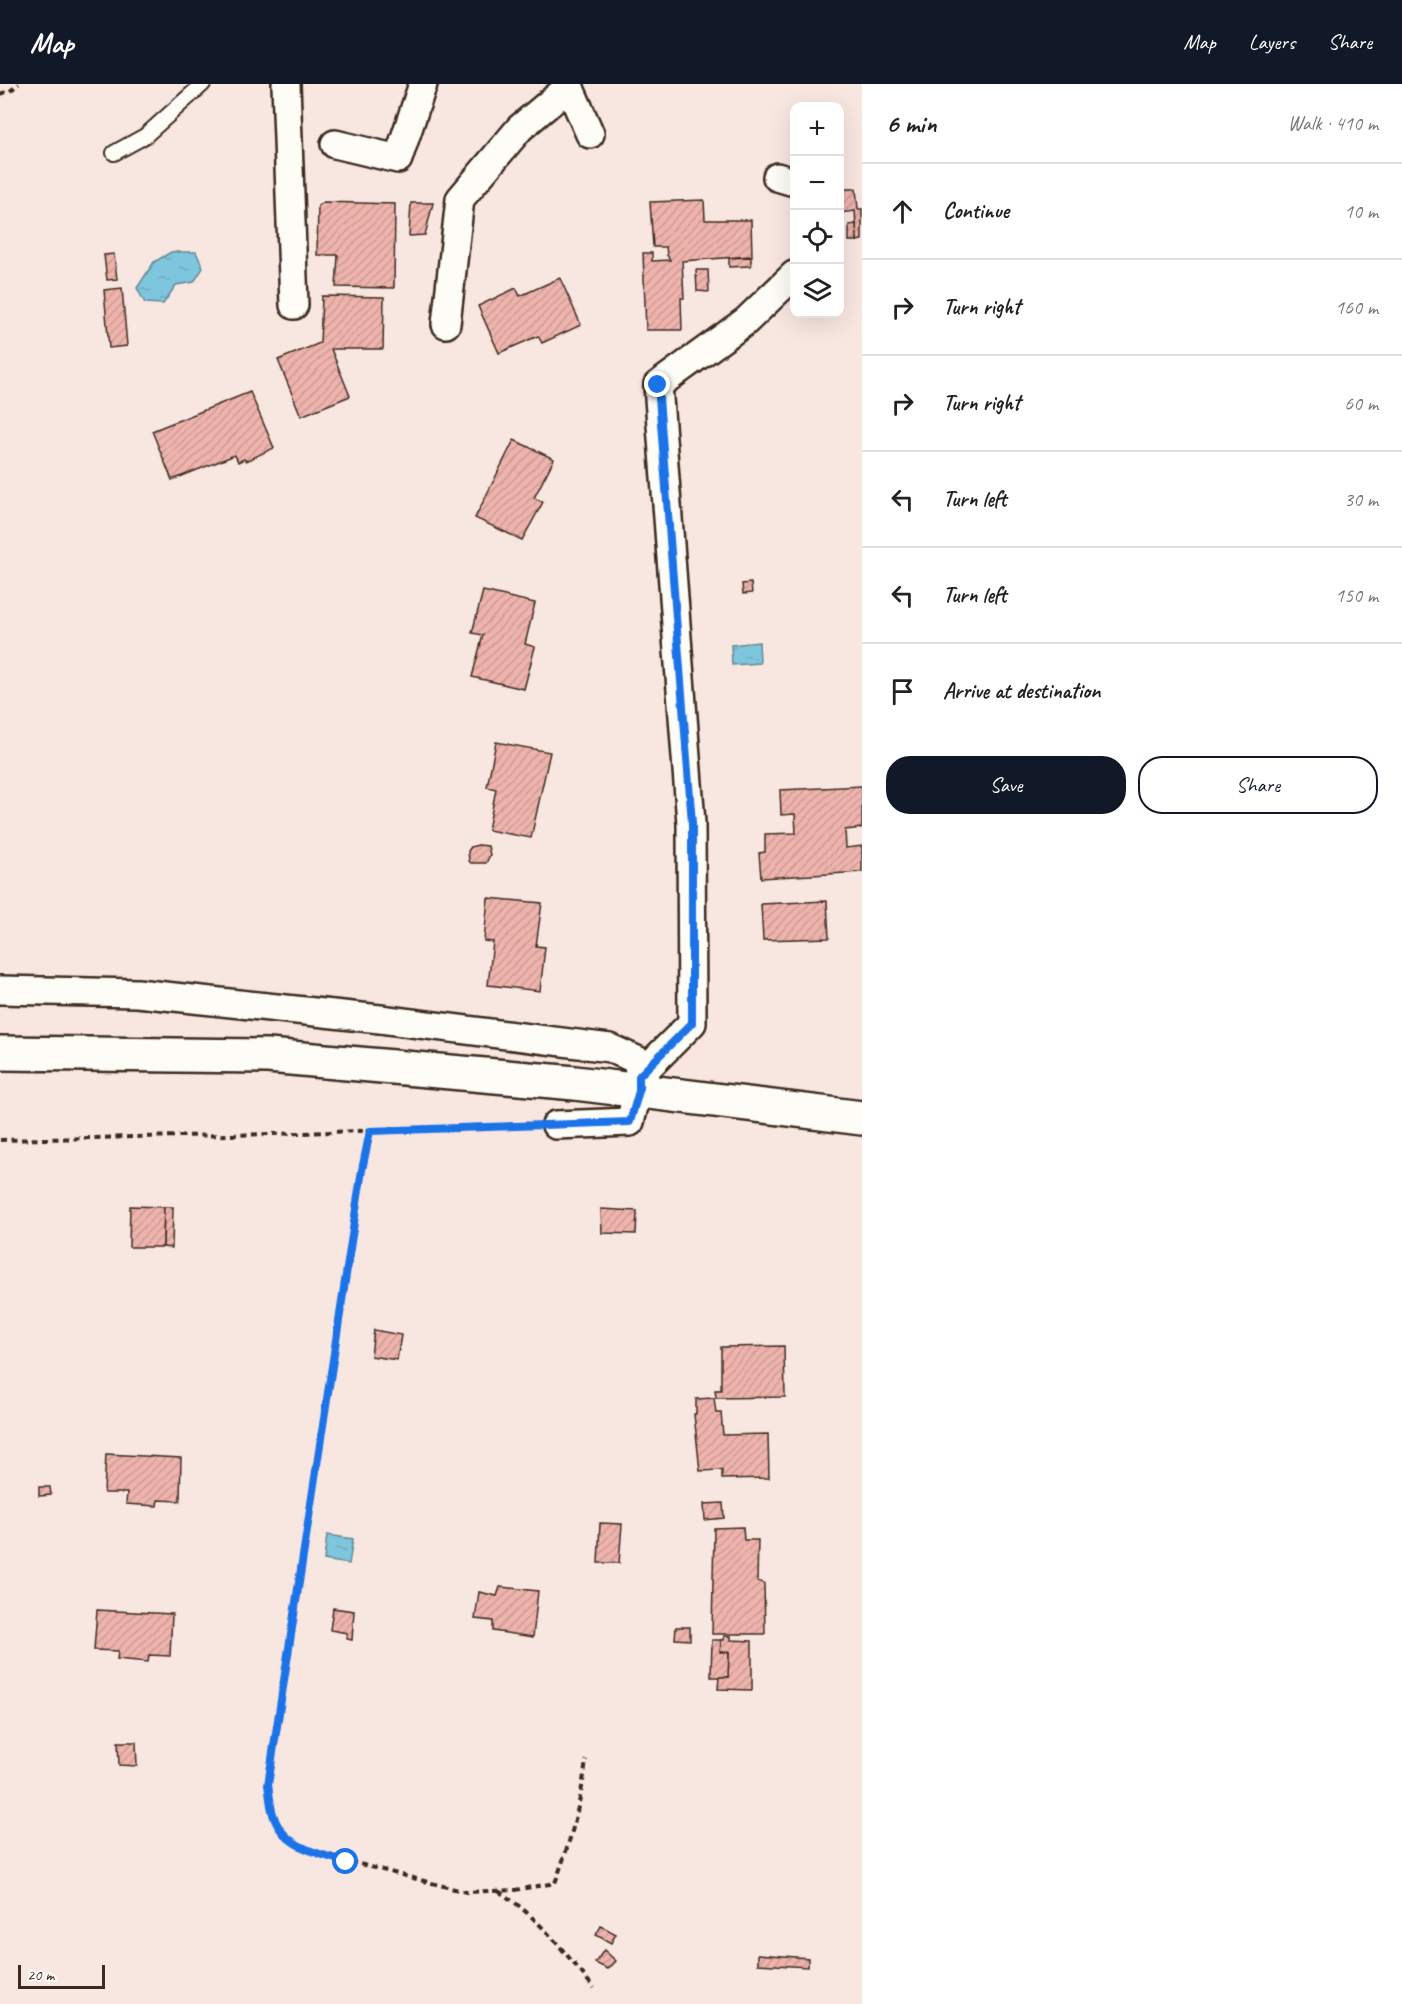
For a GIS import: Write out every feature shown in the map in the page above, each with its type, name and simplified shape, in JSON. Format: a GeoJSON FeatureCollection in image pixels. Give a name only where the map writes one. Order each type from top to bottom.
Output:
{"type":"FeatureCollection","features":[{"type":"Feature","properties":{"kind":"street"},"geometry":{"type":"LineString","coordinates":[[286,84],[294,305]]}},
{"type":"Feature","properties":{"kind":"street"},"geometry":{"type":"LineString","coordinates":[[335,144],[398,159],[423,84]]}},
{"type":"Feature","properties":{"kind":"street"},"geometry":{"type":"LineString","coordinates":[[446,324],[460,199],[520,128],[569,85],[590,134]]}},
{"type":"Feature","properties":{"kind":"street"},"geometry":{"type":"LineString","coordinates":[[639,1083],[692,1023],[692,823],[658,385],[746,321],[790,280]]}},
{"type":"Feature","properties":{"kind":"street"},"geometry":{"type":"LineString","coordinates":[[0,990],[137,993],[380,1019],[609,1048],[639,1061],[639,1083],[630,1122],[556,1125]]}},
{"type":"Feature","properties":{"kind":"street"},"geometry":{"type":"LineString","coordinates":[[0,1053],[268,1056],[575,1083],[639,1083],[862,1119]]}},
{"type":"Feature","properties":{"kind":"lane"},"geometry":{"type":"LineString","coordinates":[[114,153],[145,136],[203,84]]}},
{"type":"Feature","properties":{"kind":"path"},"geometry":{"type":"LineString","coordinates":[[0,94],[20,84]]}},
{"type":"Feature","properties":{"kind":"path"},"geometry":{"type":"LineString","coordinates":[[0,1140],[556,1125]]}},
{"type":"Feature","properties":{"kind":"path"},"geometry":{"type":"LineString","coordinates":[[370,1131],[362,1170],[268,1785],[273,1816],[286,1838],[314,1852],[466,1892],[515,1890],[555,1883],[567,1851],[582,1796],[586,1760]]}},
{"type":"Feature","properties":{"kind":"path"},"geometry":{"type":"LineString","coordinates":[[498,1890],[516,1902],[553,1939],[594,1988]]}},
{"type":"Feature","properties":{"kind":"water"},"geometry":{"type":"Polygon","coordinates":[[[171,252],[196,252],[203,268],[194,282],[176,285],[163,304],[145,303],[137,288],[154,262],[171,252]]]}},
{"type":"Feature","properties":{"kind":"water"},"geometry":{"type":"Polygon","coordinates":[[[759,642],[760,663],[732,665],[731,645],[759,642]]]}},
{"type":"Feature","properties":{"kind":"water"},"geometry":{"type":"Polygon","coordinates":[[[327,1535],[353,1539],[349,1564],[324,1560],[327,1535]]]}},
{"type":"Feature","properties":{"kind":"building"},"geometry":{"type":"Polygon","coordinates":[[[844,189],[856,189],[858,209],[862,209],[862,240],[857,241],[855,211],[844,212],[844,189]]]}},
{"type":"Feature","properties":{"kind":"building"},"geometry":{"type":"Polygon","coordinates":[[[704,200],[705,220],[751,220],[752,256],[682,261],[684,298],[681,298],[682,330],[646,330],[643,253],[652,253],[652,261],[670,260],[666,247],[653,247],[650,202],[704,200]]]}},
{"type":"Feature","properties":{"kind":"building"},"geometry":{"type":"Polygon","coordinates":[[[324,202],[395,204],[394,288],[336,287],[338,255],[317,255],[318,206],[324,202]]]}},
{"type":"Feature","properties":{"kind":"building"},"geometry":{"type":"Polygon","coordinates":[[[411,203],[433,203],[425,235],[409,236],[411,203]]]}},
{"type":"Feature","properties":{"kind":"building"},"geometry":{"type":"Polygon","coordinates":[[[856,224],[857,241],[849,241],[849,225],[856,224]]]}},
{"type":"Feature","properties":{"kind":"building"},"geometry":{"type":"Polygon","coordinates":[[[114,254],[117,279],[107,280],[104,255],[114,254]]]}},
{"type":"Feature","properties":{"kind":"building"},"geometry":{"type":"Polygon","coordinates":[[[751,257],[751,266],[729,267],[729,258],[751,257]]]}},
{"type":"Feature","properties":{"kind":"building"},"geometry":{"type":"Polygon","coordinates":[[[696,270],[708,270],[709,292],[697,291],[696,270]]]}},
{"type":"Feature","properties":{"kind":"building"},"geometry":{"type":"Polygon","coordinates":[[[560,278],[581,325],[542,343],[538,336],[499,353],[478,306],[516,288],[520,296],[560,278]]]}},
{"type":"Feature","properties":{"kind":"building"},"geometry":{"type":"Polygon","coordinates":[[[122,288],[127,346],[109,348],[104,290],[122,288]]]}},
{"type":"Feature","properties":{"kind":"building"},"geometry":{"type":"Polygon","coordinates":[[[322,296],[384,297],[383,349],[331,349],[350,396],[301,416],[278,360],[320,343],[322,296]]]}},
{"type":"Feature","properties":{"kind":"building"},"geometry":{"type":"Polygon","coordinates":[[[250,392],[274,448],[246,461],[244,459],[238,462],[235,455],[172,480],[152,431],[250,392]]]}},
{"type":"Feature","properties":{"kind":"building"},"geometry":{"type":"Polygon","coordinates":[[[514,440],[554,459],[534,498],[543,502],[522,540],[475,518],[514,440]]]}},
{"type":"Feature","properties":{"kind":"building"},"geometry":{"type":"Polygon","coordinates":[[[751,583],[752,593],[743,594],[742,584],[751,583]]]}},
{"type":"Feature","properties":{"kind":"building"},"geometry":{"type":"Polygon","coordinates":[[[483,591],[535,603],[525,644],[535,647],[524,689],[472,677],[483,635],[472,633],[483,591]]]}},
{"type":"Feature","properties":{"kind":"building"},"geometry":{"type":"Polygon","coordinates":[[[496,742],[550,752],[531,838],[488,830],[496,789],[487,787],[496,742]]]}},
{"type":"Feature","properties":{"kind":"building"},"geometry":{"type":"Polygon","coordinates":[[[862,786],[862,828],[845,830],[846,848],[862,846],[862,872],[761,878],[759,853],[765,852],[765,834],[796,833],[795,814],[781,815],[780,790],[862,786]]]}},
{"type":"Feature","properties":{"kind":"building"},"geometry":{"type":"Polygon","coordinates":[[[488,846],[490,855],[486,863],[469,861],[468,851],[471,847],[488,846]]]}},
{"type":"Feature","properties":{"kind":"building"},"geometry":{"type":"Polygon","coordinates":[[[488,898],[542,903],[536,946],[545,947],[540,991],[488,985],[493,942],[484,941],[488,898]]]}},
{"type":"Feature","properties":{"kind":"building"},"geometry":{"type":"Polygon","coordinates":[[[827,901],[829,938],[763,940],[761,904],[827,901]]]}},
{"type":"Feature","properties":{"kind":"building"},"geometry":{"type":"Polygon","coordinates":[[[130,1206],[164,1207],[163,1247],[129,1247],[130,1206]]]}},
{"type":"Feature","properties":{"kind":"building"},"geometry":{"type":"Polygon","coordinates":[[[164,1207],[173,1207],[172,1248],[163,1247],[164,1207]]]}},
{"type":"Feature","properties":{"kind":"building"},"geometry":{"type":"Polygon","coordinates":[[[601,1209],[637,1211],[636,1234],[602,1233],[601,1209]]]}},
{"type":"Feature","properties":{"kind":"building"},"geometry":{"type":"Polygon","coordinates":[[[374,1330],[401,1335],[397,1360],[371,1356],[374,1330]]]}},
{"type":"Feature","properties":{"kind":"building"},"geometry":{"type":"Polygon","coordinates":[[[784,1346],[785,1397],[716,1398],[715,1390],[721,1390],[721,1347],[784,1346]]]}},
{"type":"Feature","properties":{"kind":"building"},"geometry":{"type":"Polygon","coordinates":[[[714,1398],[716,1413],[721,1413],[723,1435],[768,1434],[769,1478],[722,1479],[722,1470],[700,1471],[694,1414],[696,1414],[696,1399],[714,1398]]]}},
{"type":"Feature","properties":{"kind":"building"},"geometry":{"type":"Polygon","coordinates":[[[106,1454],[181,1458],[180,1501],[158,1500],[157,1506],[126,1504],[127,1493],[104,1493],[106,1454]]]}},
{"type":"Feature","properties":{"kind":"building"},"geometry":{"type":"Polygon","coordinates":[[[39,1487],[50,1487],[51,1495],[39,1496],[39,1487]]]}},
{"type":"Feature","properties":{"kind":"building"},"geometry":{"type":"Polygon","coordinates":[[[723,1503],[724,1518],[705,1520],[704,1504],[723,1503]]]}},
{"type":"Feature","properties":{"kind":"building"},"geometry":{"type":"Polygon","coordinates":[[[600,1523],[622,1524],[619,1563],[598,1563],[600,1523]]]}},
{"type":"Feature","properties":{"kind":"building"},"geometry":{"type":"Polygon","coordinates":[[[743,1527],[744,1540],[758,1540],[757,1581],[764,1583],[765,1634],[712,1634],[714,1528],[743,1527]]]}},
{"type":"Feature","properties":{"kind":"building"},"geometry":{"type":"Polygon","coordinates":[[[500,1587],[538,1591],[533,1637],[493,1631],[493,1621],[475,1619],[479,1592],[497,1596],[500,1587]]]}},
{"type":"Feature","properties":{"kind":"building"},"geometry":{"type":"Polygon","coordinates":[[[333,1608],[354,1611],[352,1640],[347,1639],[347,1633],[330,1630],[333,1608]]]}},
{"type":"Feature","properties":{"kind":"building"},"geometry":{"type":"Polygon","coordinates":[[[97,1610],[172,1614],[170,1656],[149,1655],[148,1662],[117,1659],[118,1651],[94,1650],[97,1610]]]}},
{"type":"Feature","properties":{"kind":"building"},"geometry":{"type":"Polygon","coordinates":[[[676,1627],[690,1627],[690,1640],[675,1639],[676,1627]]]}},
{"type":"Feature","properties":{"kind":"building"},"geometry":{"type":"Polygon","coordinates":[[[724,1636],[731,1636],[731,1640],[752,1641],[752,1690],[718,1689],[719,1676],[728,1677],[729,1652],[720,1652],[721,1640],[724,1640],[724,1636]]]}},
{"type":"Feature","properties":{"kind":"building"},"geometry":{"type":"Polygon","coordinates":[[[712,1640],[721,1640],[720,1652],[729,1652],[728,1677],[711,1677],[712,1640]]]}},
{"type":"Feature","properties":{"kind":"building"},"geometry":{"type":"Polygon","coordinates":[[[118,1742],[136,1742],[137,1766],[119,1765],[118,1742]]]}},
{"type":"Feature","properties":{"kind":"building"},"geometry":{"type":"Polygon","coordinates":[[[601,1926],[616,1934],[611,1943],[596,1935],[601,1926]]]}},
{"type":"Feature","properties":{"kind":"building"},"geometry":{"type":"Polygon","coordinates":[[[604,1950],[616,1961],[608,1969],[595,1963],[604,1950]]]}},
{"type":"Feature","properties":{"kind":"building"},"geometry":{"type":"Polygon","coordinates":[[[758,1954],[808,1958],[808,1967],[758,1964],[758,1954]]]}},
{"type":"Feature","properties":{"kind":"route"},"geometry":{"type":"LineString","coordinates":[[346,1862],[314,1852],[286,1838],[273,1816],[268,1785],[362,1170],[370,1131],[630,1122],[639,1091],[639,1076],[692,1023],[692,823],[658,385]]}}]}
